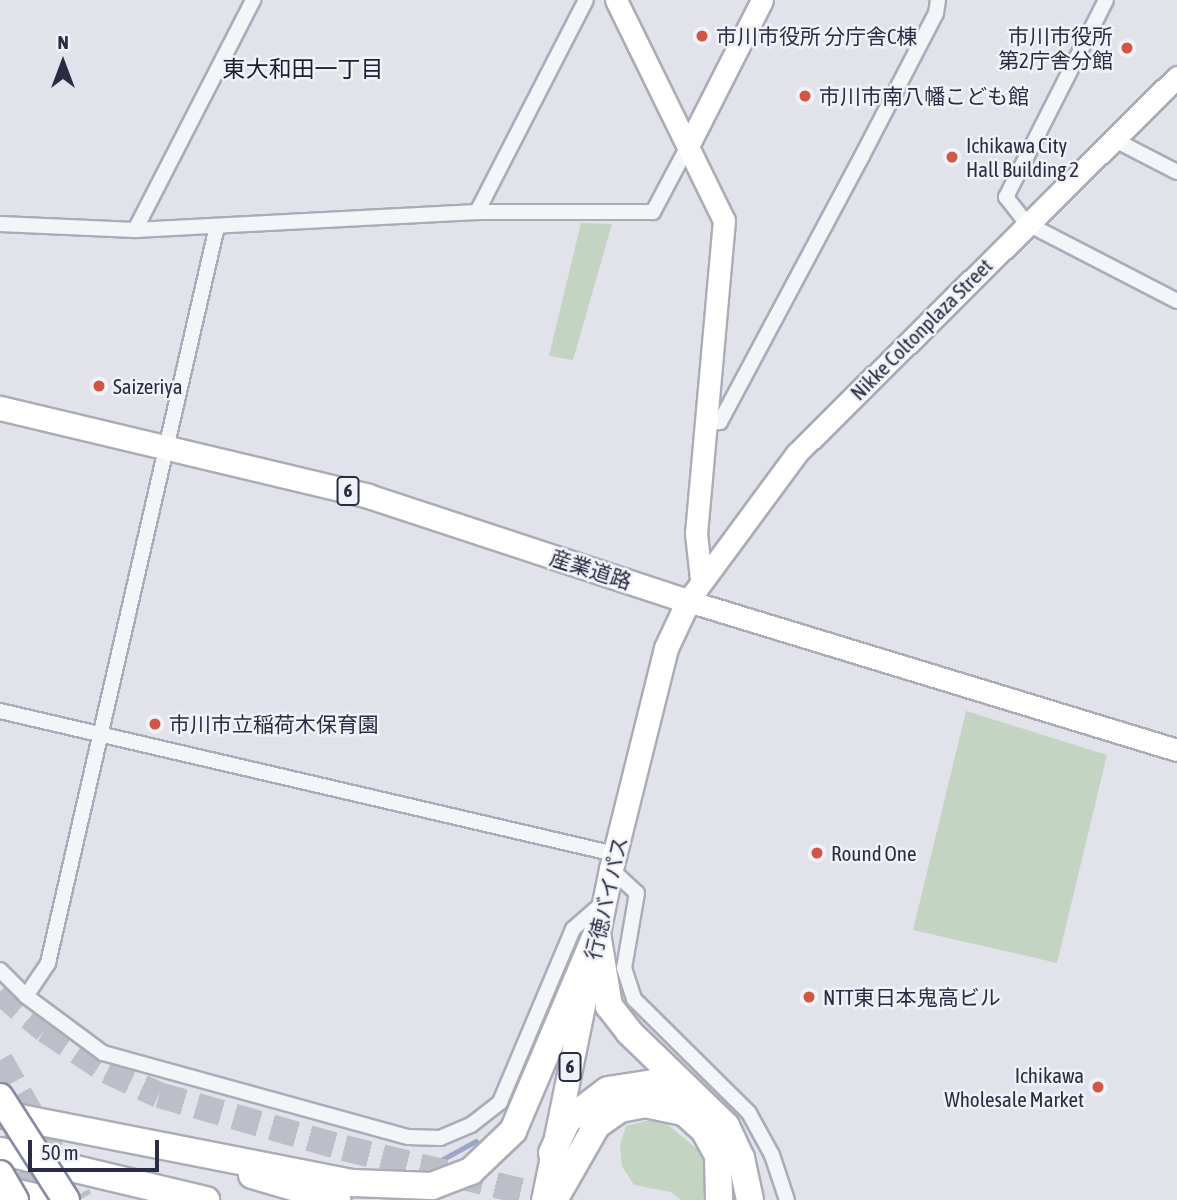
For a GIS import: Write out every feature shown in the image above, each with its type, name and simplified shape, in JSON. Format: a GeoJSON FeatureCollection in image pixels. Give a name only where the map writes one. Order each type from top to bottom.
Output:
{"type":"FeatureCollection","features":[{"type":"Feature","properties":{"kind":"highway"},"geometry":{"type":"LineString","coordinates":[[597,933],[605,994],[616,1018],[705,1101],[735,1143],[750,1200]]}},
{"type":"Feature","properties":{"kind":"highway"},"geometry":{"type":"LineString","coordinates":[[0,1114],[383,1187],[432,1186],[471,1171],[502,1146],[524,1114],[547,1048],[597,933]]}},
{"type":"Feature","properties":{"kind":"highway"},"geometry":{"type":"LineString","coordinates":[[552,1153],[567,1121],[595,1097],[615,1087],[667,1084],[705,1101]]}},
{"type":"Feature","properties":{"kind":"highway"},"geometry":{"type":"LineString","coordinates":[[0,1097],[66,1200]]}},
{"type":"Feature","properties":{"kind":"highway"},"geometry":{"type":"LineString","coordinates":[[554,1200],[597,1125],[620,1109],[645,1104],[684,1112],[704,1130],[719,1154],[719,1200]]}},
{"type":"Feature","properties":{"kind":"highway"},"geometry":{"type":"LineString","coordinates":[[0,1119],[47,1200]]}},
{"type":"Feature","properties":{"kind":"highway"},"geometry":{"type":"LineString","coordinates":[[174,1148],[337,1200]]}},
{"type":"Feature","properties":{"kind":"highway"},"geometry":{"type":"LineString","coordinates":[[0,1151],[206,1200]]}},
{"type":"Feature","properties":{"kind":"highway"},"geometry":{"type":"LineString","coordinates":[[0,1174],[15,1200]]}},
{"type":"Feature","properties":{"kind":"highway"},"geometry":{"type":"LineString","coordinates":[[0,1188],[47,1200]]}},
{"type":"Feature","properties":{"kind":"highway"},"geometry":{"type":"LineString","coordinates":[[0,1199],[7,1200]]}},
{"type":"Feature","properties":{"kind":"main road","name":"産業道路"},"geometry":{"type":"LineString","coordinates":[[0,408],[375,498],[688,601]]}},
{"type":"Feature","properties":{"kind":"main road","name":"行徳バイパス"},"geometry":{"type":"LineString","coordinates":[[542,1200],[613,862],[666,648],[688,601]]}},
{"type":"Feature","properties":{"kind":"street"},"geometry":{"type":"LineString","coordinates":[[135,230],[254,0]]}},
{"type":"Feature","properties":{"kind":"street"},"geometry":{"type":"LineString","coordinates":[[477,212],[586,0]]}},
{"type":"Feature","properties":{"kind":"street"},"geometry":{"type":"LineString","coordinates":[[615,0],[689,144],[724,220],[696,533],[701,579]]}},
{"type":"Feature","properties":{"kind":"street"},"geometry":{"type":"LineString","coordinates":[[0,225],[135,230],[477,212],[653,212],[762,0]]}},
{"type":"Feature","properties":{"kind":"street"},"geometry":{"type":"LineString","coordinates":[[707,423],[720,422],[936,13],[937,0]]}},
{"type":"Feature","properties":{"kind":"street"},"geometry":{"type":"LineString","coordinates":[[1106,0],[1006,197],[1026,223],[1177,301]]}},
{"type":"Feature","properties":{"kind":"street","name":"Nikke Coltonplaza Street"},"geometry":{"type":"LineString","coordinates":[[688,601],[701,579],[797,453],[1026,223],[1177,77]]}},
{"type":"Feature","properties":{"kind":"street"},"geometry":{"type":"LineString","coordinates":[[1113,139],[1177,172]]}},
{"type":"Feature","properties":{"kind":"street"},"geometry":{"type":"LineString","coordinates":[[26,996],[48,963],[217,226]]}},
{"type":"Feature","properties":{"kind":"street","name":"産業道路"},"geometry":{"type":"LineString","coordinates":[[688,601],[1177,750]]}},
{"type":"Feature","properties":{"kind":"street"},"geometry":{"type":"LineString","coordinates":[[0,711],[613,862],[637,893],[624,968],[634,999],[749,1113],[772,1154],[787,1200]]}},
{"type":"Feature","properties":{"kind":"street"},"geometry":{"type":"LineString","coordinates":[[0,970],[26,996],[90,1045],[119,1058],[239,1087],[408,1137],[440,1138],[482,1119],[500,1102],[573,929],[604,902]]}},
{"type":"Feature","properties":{"kind":"green space"},"geometry":{"type":"Polygon","coordinates":[[[581,223],[612,224],[573,360],[549,356],[581,223]]]}},
{"type":"Feature","properties":{"kind":"green space"},"geometry":{"type":"Polygon","coordinates":[[[966,711],[1107,755],[1057,963],[913,930],[966,711]]]}},
{"type":"Feature","properties":{"kind":"green space"},"geometry":{"type":"Polygon","coordinates":[[[650,1120],[666,1123],[698,1150],[708,1166],[707,1200],[681,1200],[671,1192],[634,1185],[622,1166],[620,1145],[626,1126],[650,1120]]]}},
{"type":"Feature","properties":{"kind":"waterway"},"geometry":{"type":"LineString","coordinates":[[432,1165],[476,1141]]}},
{"type":"Feature","properties":{"kind":"tunnel"},"geometry":{"type":"LineString","coordinates":[[0,992],[45,1030],[107,1071],[159,1095],[344,1148],[557,1200]]}},
{"type":"Feature","properties":{"kind":"tunnel"},"geometry":{"type":"LineString","coordinates":[[0,1060],[80,1200]]}},
{"type":"Feature","properties":{"kind":"tunnel"},"geometry":{"type":"LineString","coordinates":[[0,1138],[35,1200]]}},
{"type":"Feature","properties":{"kind":"place","name":"市川市役所 分庁舎C棟"},"geometry":{"type":"Point","coordinates":[702,36]}},
{"type":"Feature","properties":{"kind":"place","name":"市川市役所 第2庁舎分館"},"geometry":{"type":"Point","coordinates":[1127,48]}},
{"type":"Feature","properties":{"kind":"place","name":"市川市南八幡こども館"},"geometry":{"type":"Point","coordinates":[805,96]}},
{"type":"Feature","properties":{"kind":"place","name":"Ichikawa City Hall Building 2"},"geometry":{"type":"Point","coordinates":[952,157]}},
{"type":"Feature","properties":{"kind":"place","name":"Saizeriya"},"geometry":{"type":"Point","coordinates":[99,386]}},
{"type":"Feature","properties":{"kind":"place","name":"市川市立稲荷木保育園"},"geometry":{"type":"Point","coordinates":[155,724]}},
{"type":"Feature","properties":{"kind":"place","name":"Round One"},"geometry":{"type":"Point","coordinates":[817,853]}},
{"type":"Feature","properties":{"kind":"place","name":"NTT東日本鬼高ビル"},"geometry":{"type":"Point","coordinates":[809,997]}},
{"type":"Feature","properties":{"kind":"place","name":"Ichikawa Wholesale Market"},"geometry":{"type":"Point","coordinates":[1098,1087]}},
{"type":"Feature","properties":{"kind":"district","name":"東大和田一丁目"},"geometry":{"type":"Point","coordinates":[303,69]}}]}
